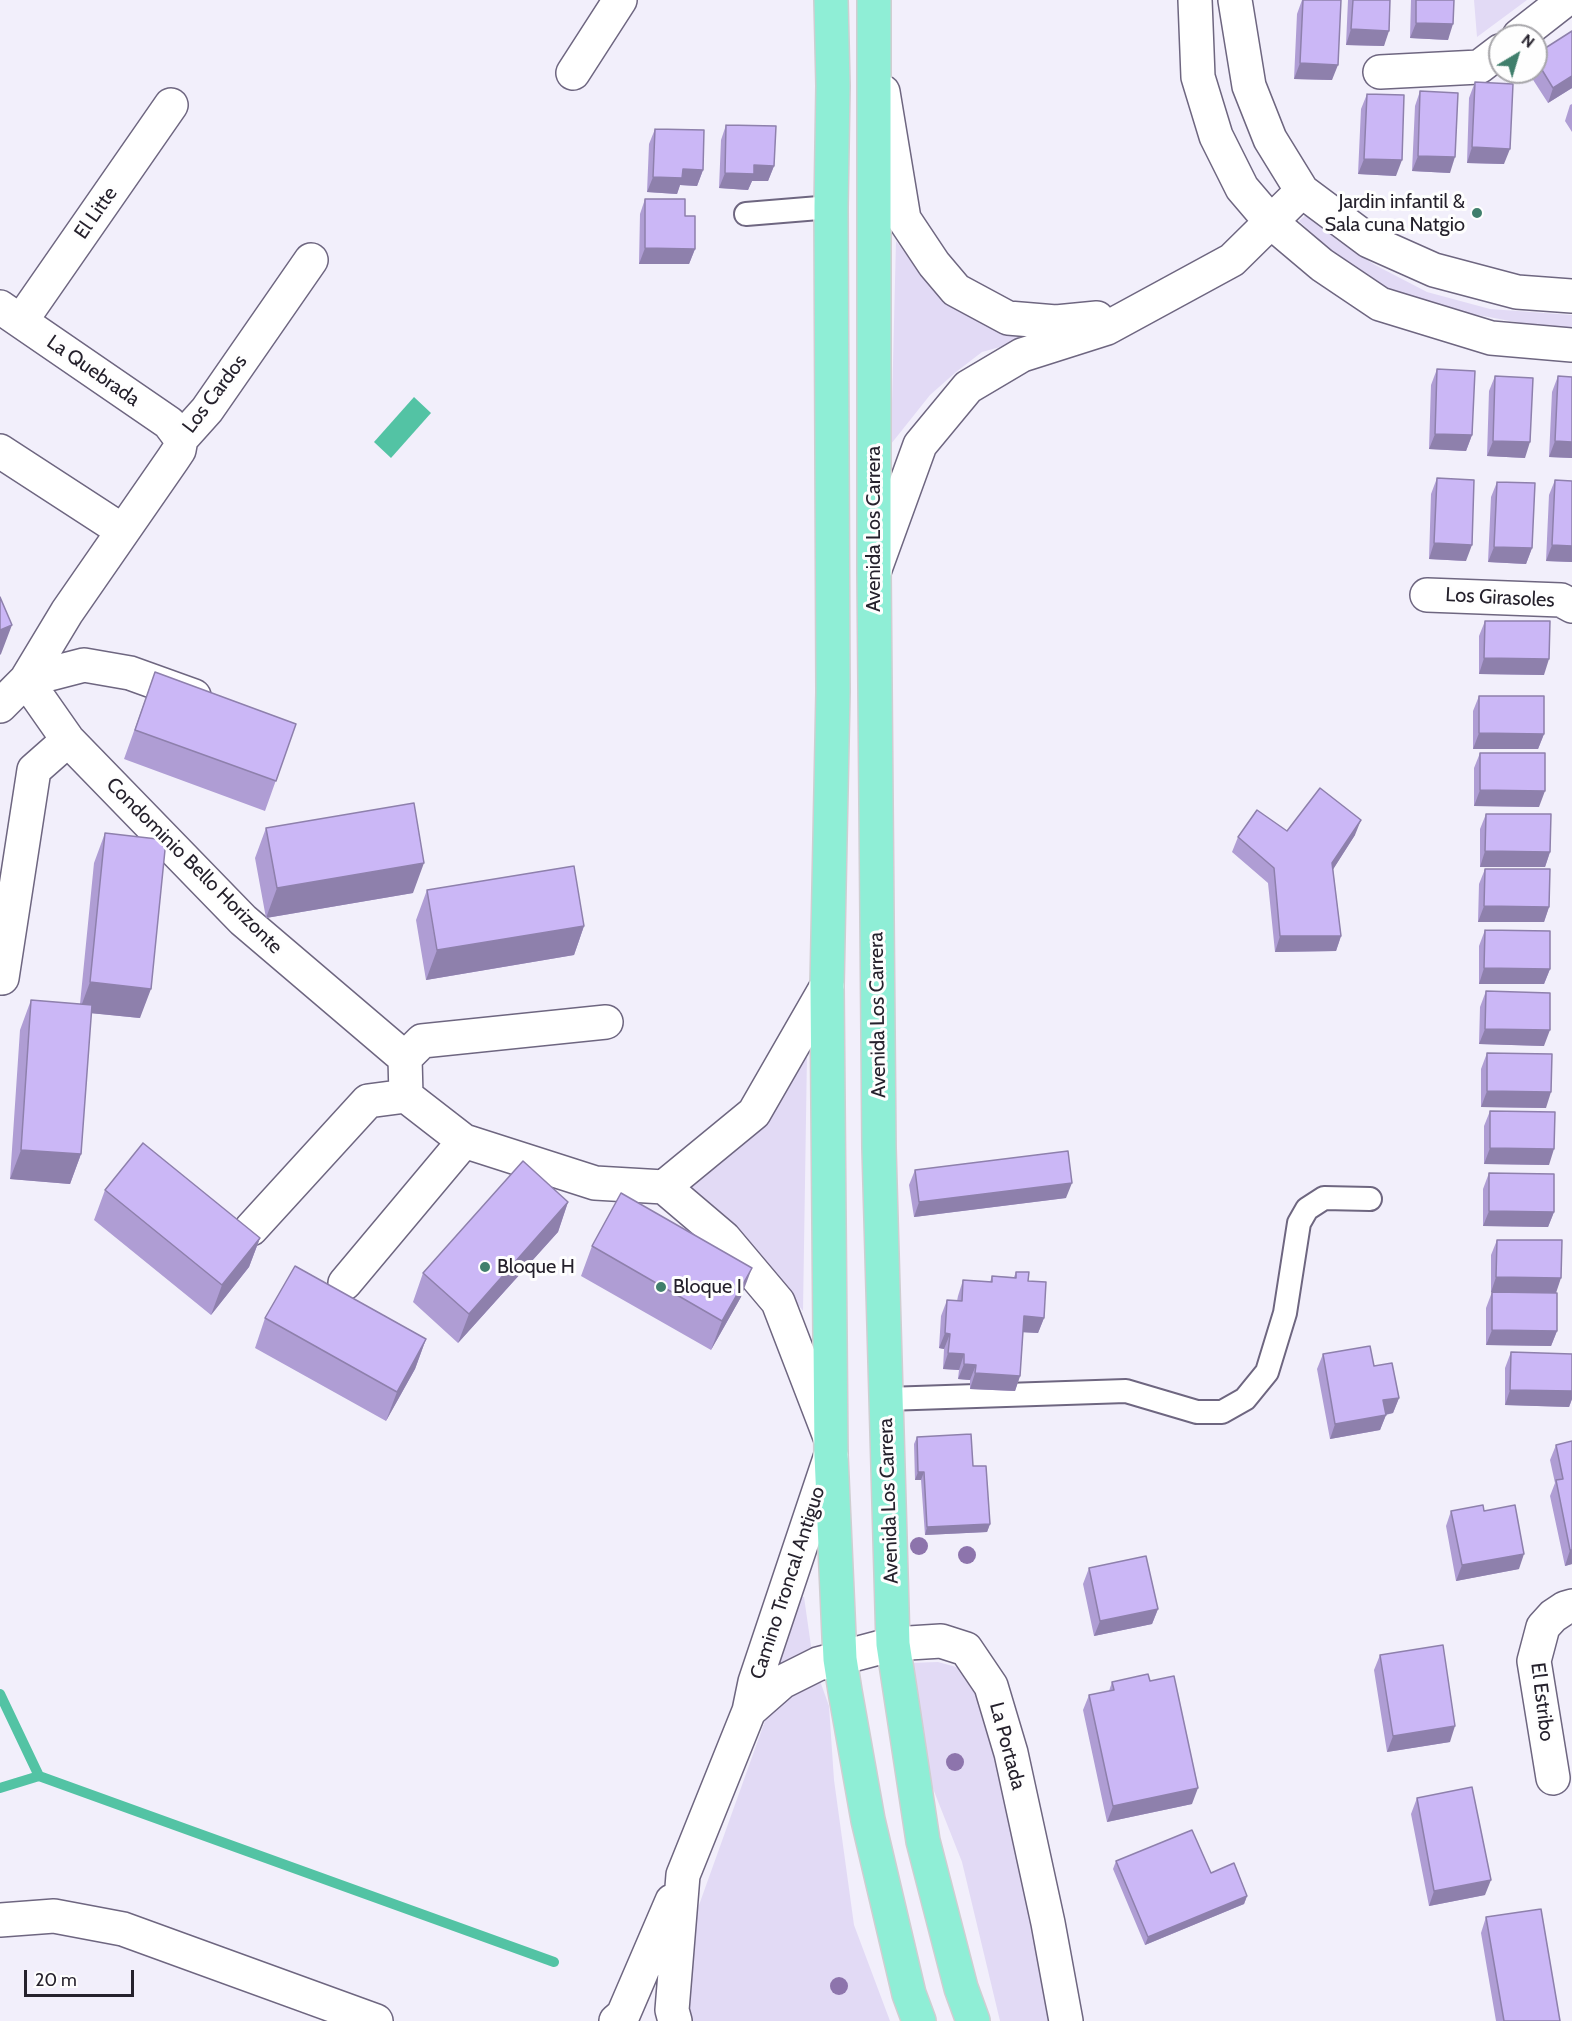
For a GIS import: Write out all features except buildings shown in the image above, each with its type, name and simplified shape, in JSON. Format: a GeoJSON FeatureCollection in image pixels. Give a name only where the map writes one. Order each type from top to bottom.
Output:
{"type":"FeatureCollection","features":[{"type":"Feature","properties":{"kind":"main road"},"geometry":{"type":"LineString","coordinates":[[831,0],[833,692],[828,986],[830,1446],[840,1659],[868,1820],[909,1994],[919,2021]]}},
{"type":"Feature","properties":{"kind":"main road","name":"Avenida Los Carrera"},"geometry":{"type":"LineString","coordinates":[[874,0],[874,571],[879,1148],[892,1644],[923,1841],[961,1988],[973,2021]]}},
{"type":"Feature","properties":{"kind":"street"},"geometry":{"type":"LineString","coordinates":[[573,73],[621,0]]}},
{"type":"Feature","properties":{"kind":"street"},"geometry":{"type":"LineString","coordinates":[[1195,0],[1198,76],[1216,136],[1242,188],[1271,222],[1323,265],[1380,304],[1491,338],[1572,345]]}},
{"type":"Feature","properties":{"kind":"street"},"geometry":{"type":"LineString","coordinates":[[1235,0],[1249,86],[1270,139],[1302,191],[1369,241],[1434,270],[1516,292],[1572,296]]}},
{"type":"Feature","properties":{"kind":"street"},"geometry":{"type":"LineString","coordinates":[[1534,24],[1565,0]]}},
{"type":"Feature","properties":{"kind":"street"},"geometry":{"type":"LineString","coordinates":[[874,35],[904,219],[934,264],[956,290],[1008,318],[1056,322],[1132,315]]}},
{"type":"Feature","properties":{"kind":"street"},"geometry":{"type":"LineString","coordinates":[[1380,72],[1479,67],[1488,60]]}},
{"type":"Feature","properties":{"kind":"street","name":"El Litte"},"geometry":{"type":"LineString","coordinates":[[10,314],[171,105]]}},
{"type":"Feature","properties":{"kind":"street"},"geometry":{"type":"LineString","coordinates":[[874,571],[920,445],[968,387],[1022,355],[1107,328],[1232,260],[1302,191]]}},
{"type":"Feature","properties":{"kind":"street","name":"Los Cardos"},"geometry":{"type":"LineString","coordinates":[[26,680],[67,612],[179,450],[181,439],[207,410],[311,260]]}},
{"type":"Feature","properties":{"kind":"street","name":"La Quebrada"},"geometry":{"type":"LineString","coordinates":[[10,314],[170,423],[181,439]]}},
{"type":"Feature","properties":{"kind":"street"},"geometry":{"type":"LineString","coordinates":[[0,451],[123,531]]}},
{"type":"Feature","properties":{"kind":"street","name":"Los Girasoles"},"geometry":{"type":"LineString","coordinates":[[1427,595],[1561,600],[1572,606]]}},
{"type":"Feature","properties":{"kind":"street"},"geometry":{"type":"LineString","coordinates":[[0,706],[26,680],[84,665],[130,673],[218,705]]}},
{"type":"Feature","properties":{"kind":"street","name":"Condominio Bello Horizonte"},"geometry":{"type":"LineString","coordinates":[[26,680],[68,740],[243,920],[405,1058]]}},
{"type":"Feature","properties":{"kind":"street"},"geometry":{"type":"LineString","coordinates":[[2,978],[33,770],[68,740]]}},
{"type":"Feature","properties":{"kind":"street"},"geometry":{"type":"LineString","coordinates":[[664,1187],[754,1113],[828,986]]}},
{"type":"Feature","properties":{"kind":"street"},"geometry":{"type":"LineString","coordinates":[[406,1096],[405,1058],[422,1041],[606,1022]]}},
{"type":"Feature","properties":{"kind":"street"},"geometry":{"type":"LineString","coordinates":[[251,1229],[368,1101],[406,1096],[464,1141],[595,1183],[664,1187],[724,1238],[777,1302],[830,1446]]}},
{"type":"Feature","properties":{"kind":"street"},"geometry":{"type":"LineString","coordinates":[[345,1282],[464,1141]]}},
{"type":"Feature","properties":{"kind":"street","name":"Camino Troncal Antiguo"},"geometry":{"type":"LineString","coordinates":[[675,2021],[672,2010],[683,1875],[749,1711],[755,1682],[830,1446]]}},
{"type":"Feature","properties":{"kind":"street","name":"El Estribo"},"geometry":{"type":"LineString","coordinates":[[1553,1778],[1534,1661],[1542,1627],[1553,1616],[1572,1606]]}},
{"type":"Feature","properties":{"kind":"street","name":"La Portada"},"geometry":{"type":"LineString","coordinates":[[892,1644],[941,1641],[966,1650],[991,1686],[1011,1753],[1048,1923],[1066,2021]]}},
{"type":"Feature","properties":{"kind":"street","name":"Camino Troncal Antiguo"},"geometry":{"type":"LineString","coordinates":[[749,1711],[782,1682],[818,1664],[892,1644]]}},
{"type":"Feature","properties":{"kind":"street"},"geometry":{"type":"LineString","coordinates":[[616,2021],[623,2015],[683,1875]]}},
{"type":"Feature","properties":{"kind":"street"},"geometry":{"type":"LineString","coordinates":[[0,1920],[54,1916],[123,1929],[376,2021]]}},
{"type":"Feature","properties":{"kind":"street","name":"La Portada"},"geometry":{"type":"LineString","coordinates":[[1048,1923],[1089,2021]]}},
{"type":"Feature","properties":{"kind":"lane"},"geometry":{"type":"LineString","coordinates":[[746,214],[831,207]]}},
{"type":"Feature","properties":{"kind":"lane"},"geometry":{"type":"LineString","coordinates":[[886,1399],[1126,1390],[1197,1412],[1222,1412],[1245,1399],[1267,1372],[1285,1313],[1299,1223],[1307,1209],[1324,1198],[1370,1199]]}},
{"type":"Feature","properties":{"kind":"shaded area"},"geometry":{"type":"Polygon","coordinates":[[[1474,0],[1527,0],[1495,24],[1488,24],[1488,29],[1477,37],[1474,0]]]}},
{"type":"Feature","properties":{"kind":"shaded area"},"geometry":{"type":"Polygon","coordinates":[[[1307,214],[1337,240],[1375,265],[1427,292],[1490,309],[1572,315],[1572,327],[1543,327],[1434,307],[1385,290],[1340,260],[1299,221],[1307,214]]]}},
{"type":"Feature","properties":{"kind":"shaded area"},"geometry":{"type":"Polygon","coordinates":[[[896,241],[926,280],[962,313],[990,327],[1032,338],[982,352],[930,395],[891,444],[896,241]]]}},
{"type":"Feature","properties":{"kind":"shaded area"},"geometry":{"type":"Polygon","coordinates":[[[414,397],[431,413],[391,458],[374,442],[414,397]]]}},
{"type":"Feature","properties":{"kind":"shaded area"},"geometry":{"type":"Polygon","coordinates":[[[807,1054],[803,1311],[764,1259],[715,1207],[683,1188],[807,1054]]]}},
{"type":"Feature","properties":{"kind":"shaded area"},"geometry":{"type":"Polygon","coordinates":[[[796,1597],[804,1597],[812,1653],[772,1669],[796,1597]]]}},
{"type":"Feature","properties":{"kind":"shaded area"},"geometry":{"type":"Polygon","coordinates":[[[938,1662],[960,1668],[978,1686],[1057,2021],[1000,2021],[962,1862],[930,1781],[909,1663],[938,1662]]]}},
{"type":"Feature","properties":{"kind":"shaded area"},"geometry":{"type":"Polygon","coordinates":[[[801,1679],[820,1681],[829,1706],[834,1780],[854,1925],[890,2021],[687,2021],[689,1933],[766,1718],[786,1690],[801,1679]]]}},
{"type":"Feature","properties":{"kind":"waterway"},"geometry":{"type":"LineString","coordinates":[[0,1694],[39,1776]]}},
{"type":"Feature","properties":{"kind":"waterway"},"geometry":{"type":"LineString","coordinates":[[0,1788],[39,1776],[554,1962]]}},
{"type":"Feature","properties":{"kind":"place","name":"Jardin infantil & Sala cuna Natgio"},"geometry":{"type":"Point","coordinates":[1477,213]}},
{"type":"Feature","properties":{"kind":"place","name":"Bloque H"},"geometry":{"type":"Point","coordinates":[485,1267]}},
{"type":"Feature","properties":{"kind":"place","name":"Bloque I"},"geometry":{"type":"Point","coordinates":[661,1287]}}]}
